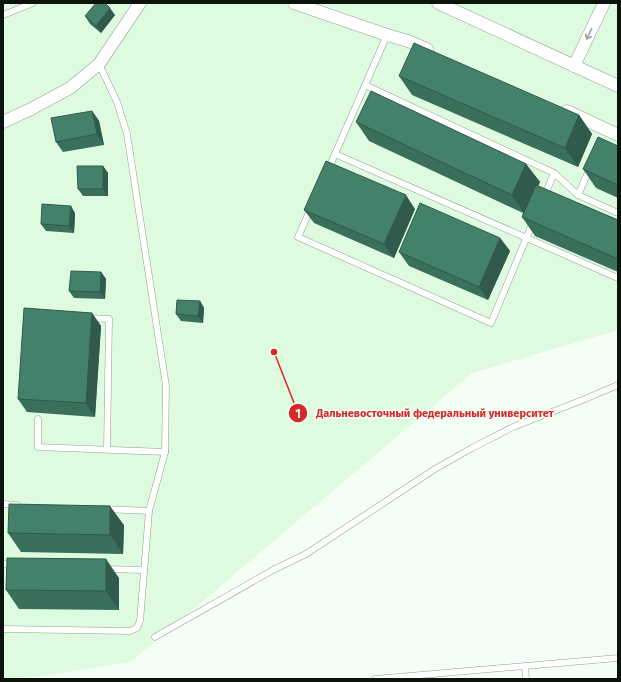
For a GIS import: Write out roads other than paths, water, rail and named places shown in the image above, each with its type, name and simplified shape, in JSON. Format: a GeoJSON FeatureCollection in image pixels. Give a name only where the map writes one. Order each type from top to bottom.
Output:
{"type":"FeatureCollection","features":[{"type":"Feature","properties":{"kind":"street"},"geometry":{"type":"LineString","coordinates":[[3,122],[70,88],[99,64],[140,3]]}},
{"type":"Feature","properties":{"kind":"street"},"geometry":{"type":"LineString","coordinates":[[294,3],[408,41],[437,54]]}},
{"type":"Feature","properties":{"kind":"street"},"geometry":{"type":"LineString","coordinates":[[438,3],[574,66],[616,83]]}},
{"type":"Feature","properties":{"kind":"street"},"geometry":{"type":"LineString","coordinates":[[574,66],[604,3]]}},
{"type":"Feature","properties":{"kind":"street"},"geometry":{"type":"LineString","coordinates":[[558,107],[610,134]]}},
{"type":"Feature","properties":{"kind":"lane"},"geometry":{"type":"LineString","coordinates":[[3,15],[33,3]]}},
{"type":"Feature","properties":{"kind":"lane"},"geometry":{"type":"LineString","coordinates":[[324,177],[387,35]]}},
{"type":"Feature","properties":{"kind":"lane"},"geometry":{"type":"LineString","coordinates":[[3,629],[130,631],[137,628],[140,621],[149,511],[165,452],[166,386],[127,134],[117,102],[99,64]]}},
{"type":"Feature","properties":{"kind":"lane"},"geometry":{"type":"LineString","coordinates":[[365,85],[554,173],[578,195],[618,213]]}},
{"type":"Feature","properties":{"kind":"lane"},"geometry":{"type":"LineString","coordinates":[[335,154],[618,278]]}},
{"type":"Feature","properties":{"kind":"lane"},"geometry":{"type":"LineString","coordinates":[[578,195],[594,159]]}},
{"type":"Feature","properties":{"kind":"lane"},"geometry":{"type":"LineString","coordinates":[[542,202],[554,173]]}},
{"type":"Feature","properties":{"kind":"lane"},"geometry":{"type":"LineString","coordinates":[[313,204],[298,237],[491,323],[535,216]]}},
{"type":"Feature","properties":{"kind":"lane"},"geometry":{"type":"LineString","coordinates":[[80,318],[109,319],[108,449]]}},
{"type":"Feature","properties":{"kind":"lane"},"geometry":{"type":"LineString","coordinates":[[155,637],[273,570],[306,554],[435,469],[472,448],[513,427],[618,385]]}},
{"type":"Feature","properties":{"kind":"lane"},"geometry":{"type":"LineString","coordinates":[[38,419],[38,447],[165,452]]}},
{"type":"Feature","properties":{"kind":"lane"},"geometry":{"type":"LineString","coordinates":[[3,504],[26,505]]}},
{"type":"Feature","properties":{"kind":"lane"},"geometry":{"type":"LineString","coordinates":[[95,508],[149,511]]}},
{"type":"Feature","properties":{"kind":"lane"},"geometry":{"type":"LineString","coordinates":[[3,564],[19,565]]}},
{"type":"Feature","properties":{"kind":"lane"},"geometry":{"type":"LineString","coordinates":[[97,568],[144,570]]}},
{"type":"Feature","properties":{"kind":"lane"},"geometry":{"type":"LineString","coordinates":[[375,679],[618,658]]}},
{"type":"Feature","properties":{"kind":"lane"},"geometry":{"type":"LineString","coordinates":[[525,666],[526,679]]}},
{"type":"Feature","properties":{"kind":"place","name":"Дальневосточный федеральный университет"},"geometry":{"type":"Point","coordinates":[274,352]}}]}
